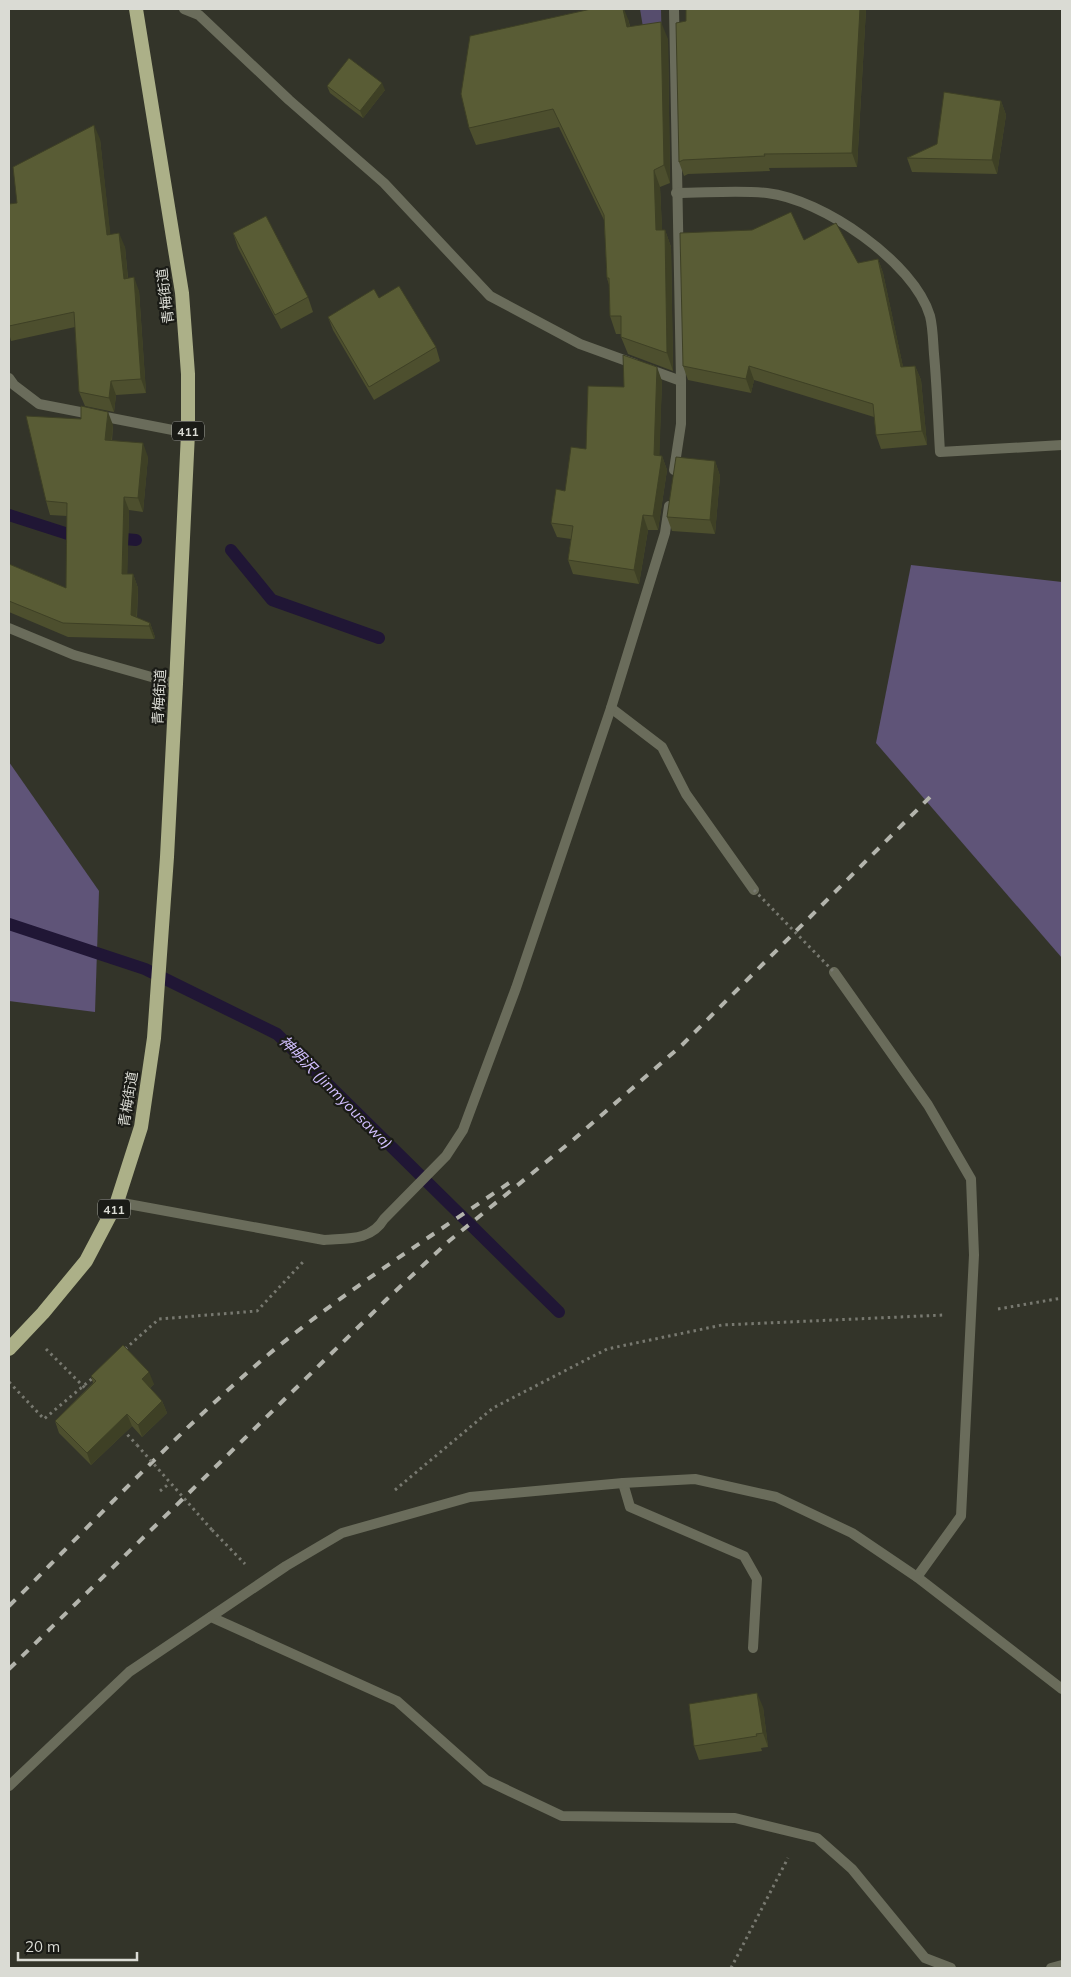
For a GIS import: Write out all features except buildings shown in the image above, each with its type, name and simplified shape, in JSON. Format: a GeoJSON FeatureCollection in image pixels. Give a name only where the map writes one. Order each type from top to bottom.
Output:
{"type":"FeatureCollection","features":[{"type":"Feature","properties":{"kind":"highway","name":"青梅街道"},"geometry":{"type":"LineString","coordinates":[[9,1349],[43,1313],[86,1262],[117,1202],[141,1127],[154,1038],[167,858],[176,684],[188,433],[188,374],[182,293],[136,9]]}},
{"type":"Feature","properties":{"kind":"street"},"geometry":{"type":"LineString","coordinates":[[184,9],[199,15],[289,100],[384,183],[490,296],[580,344],[681,381]]}},
{"type":"Feature","properties":{"kind":"street"},"geometry":{"type":"LineString","coordinates":[[673,479],[681,424],[674,9]]}},
{"type":"Feature","properties":{"kind":"street"},"geometry":{"type":"LineString","coordinates":[[676,193],[766,193],[787,197],[834,217],[870,243],[898,267],[922,297],[930,318],[940,452],[1062,445]]}},
{"type":"Feature","properties":{"kind":"street"},"geometry":{"type":"LineString","coordinates":[[9,378],[14,385],[39,404],[188,433]]}},
{"type":"Feature","properties":{"kind":"street"},"geometry":{"type":"LineString","coordinates":[[117,1202],[324,1240],[358,1238],[378,1229],[384,1219],[446,1156],[463,1130],[516,988],[611,708],[665,533],[670,497]]}},
{"type":"Feature","properties":{"kind":"street"},"geometry":{"type":"LineString","coordinates":[[9,628],[74,655],[176,684]]}},
{"type":"Feature","properties":{"kind":"street"},"geometry":{"type":"LineString","coordinates":[[611,708],[662,747],[686,794],[754,890]]}},
{"type":"Feature","properties":{"kind":"street"},"geometry":{"type":"LineString","coordinates":[[834,972],[928,1105],[971,1178],[974,1255],[960,1516],[917,1577]]}},
{"type":"Feature","properties":{"kind":"street"},"geometry":{"type":"LineString","coordinates":[[9,1786],[129,1672],[286,1566],[342,1533],[470,1497],[623,1483],[695,1480],[776,1497],[852,1533],[917,1577],[1062,1690]]}},
{"type":"Feature","properties":{"kind":"street"},"geometry":{"type":"LineString","coordinates":[[623,1483],[630,1507],[744,1556],[758,1579],[753,1648]]}},
{"type":"Feature","properties":{"kind":"street"},"geometry":{"type":"LineString","coordinates":[[211,1617],[397,1701],[486,1780],[562,1816],[735,1818],[817,1838],[852,1869],[925,1958],[951,1968]]}},
{"type":"Feature","properties":{"kind":"street"},"geometry":{"type":"LineString","coordinates":[[1051,1968],[1062,1965]]}},
{"type":"Feature","properties":{"kind":"path"},"geometry":{"type":"LineString","coordinates":[[754,890],[834,972]]}},
{"type":"Feature","properties":{"kind":"path"},"geometry":{"type":"LineString","coordinates":[[124,1350],[159,1320],[257,1311],[324,1240]]}},
{"type":"Feature","properties":{"kind":"path"},"geometry":{"type":"LineString","coordinates":[[387,1496],[493,1408],[607,1349],[722,1325],[972,1314],[1062,1298]]}},
{"type":"Feature","properties":{"kind":"path"},"geometry":{"type":"LineString","coordinates":[[45,1348],[95,1400]]}},
{"type":"Feature","properties":{"kind":"path"},"geometry":{"type":"LineString","coordinates":[[9,1382],[44,1419],[97,1374]]}},
{"type":"Feature","properties":{"kind":"path"},"geometry":{"type":"LineString","coordinates":[[119,1426],[230,1550]]}},
{"type":"Feature","properties":{"kind":"path"},"geometry":{"type":"LineString","coordinates":[[160,1491],[170,1482]]}},
{"type":"Feature","properties":{"kind":"path"},"geometry":{"type":"LineString","coordinates":[[731,1968],[800,1834]]}},
{"type":"Feature","properties":{"kind":"shaded area"},"geometry":{"type":"Polygon","coordinates":[[[640,9],[661,9],[663,100],[655,100],[640,9]]]}},
{"type":"Feature","properties":{"kind":"shaded area"},"geometry":{"type":"Polygon","coordinates":[[[911,565],[1062,582],[1062,958],[876,743],[911,565]]]}},
{"type":"Feature","properties":{"kind":"shaded area"},"geometry":{"type":"Polygon","coordinates":[[[9,762],[99,891],[95,1012],[9,1001],[9,762]]]}},
{"type":"Feature","properties":{"kind":"waterway"},"geometry":{"type":"LineString","coordinates":[[9,515],[68,534],[83,535]]}},
{"type":"Feature","properties":{"kind":"waterway"},"geometry":{"type":"LineString","coordinates":[[113,538],[136,540]]}},
{"type":"Feature","properties":{"kind":"waterway"},"geometry":{"type":"LineString","coordinates":[[231,550],[272,600],[379,638]]}},
{"type":"Feature","properties":{"kind":"waterway","name":"神明沢 (Jinmyousawa)"},"geometry":{"type":"LineString","coordinates":[[9,924],[145,969],[277,1034],[559,1312]]}},
{"type":"Feature","properties":{"kind":"railway"},"geometry":{"type":"LineString","coordinates":[[9,1669],[387,1299],[449,1241],[573,1140],[682,1045],[935,792]]}},
{"type":"Feature","properties":{"kind":"railway"},"geometry":{"type":"LineString","coordinates":[[9,1606],[137,1477],[202,1414],[269,1354],[357,1287],[509,1183]]}}]}
